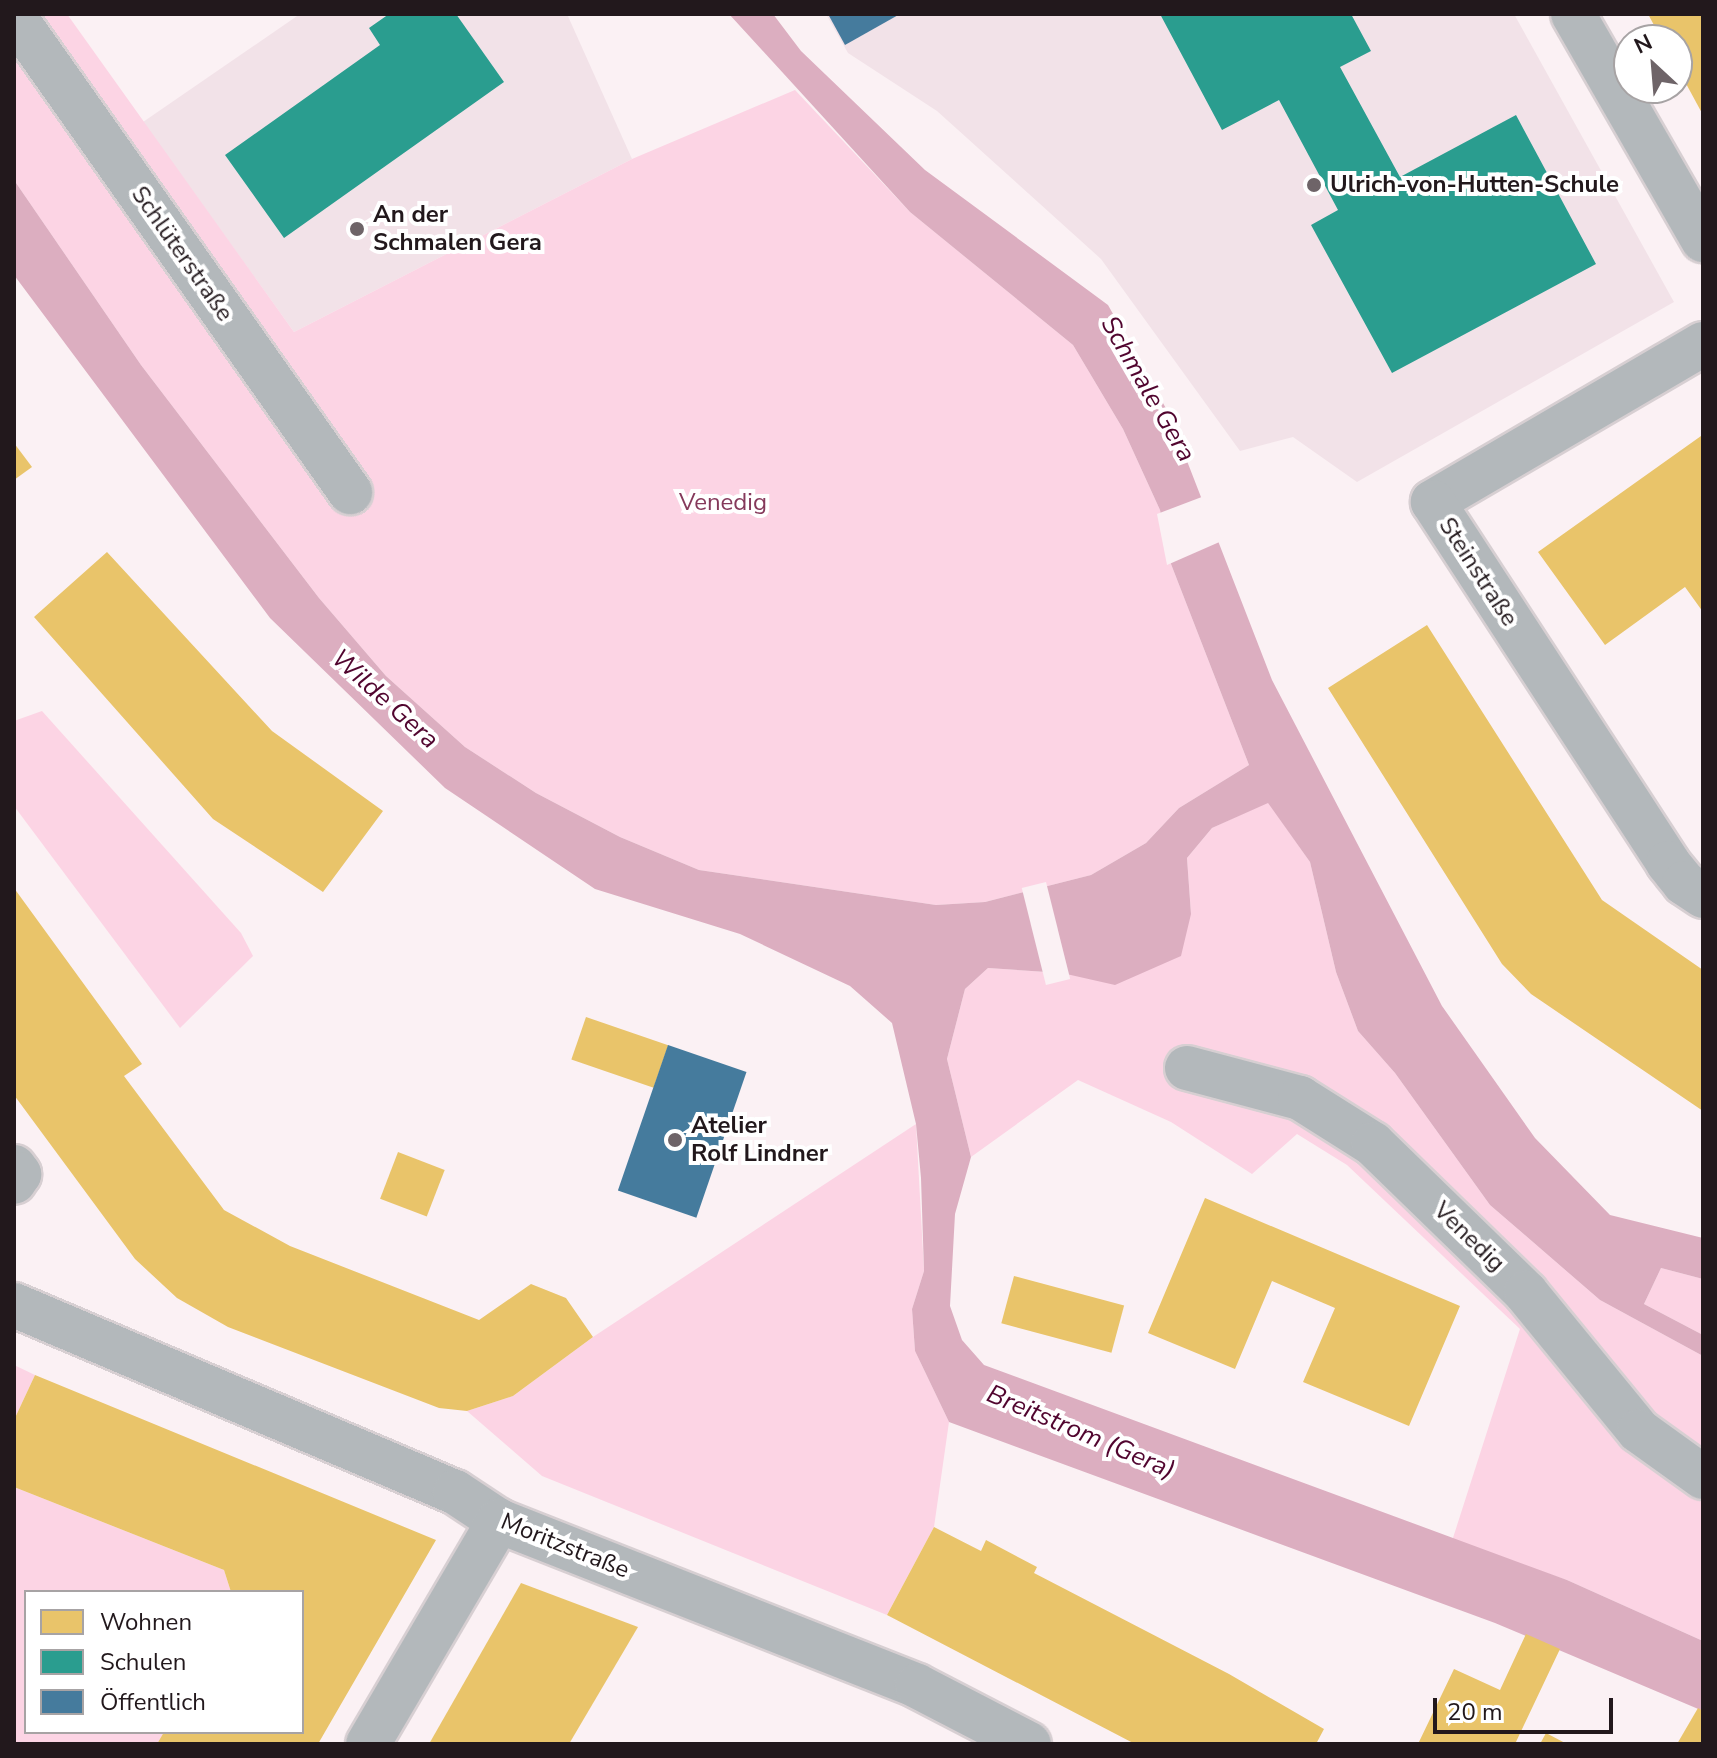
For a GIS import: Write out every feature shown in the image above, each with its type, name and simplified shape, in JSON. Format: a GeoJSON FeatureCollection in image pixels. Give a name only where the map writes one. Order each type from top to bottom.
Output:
{"type":"FeatureCollection","features":[{"type":"Feature","properties":{"kind":"street"},"geometry":{"type":"LineString","coordinates":[[1573,14],[1703,240]]}},
{"type":"Feature","properties":{"kind":"street","name":"Schlüterstraße"},"geometry":{"type":"LineString","coordinates":[[14,16],[350,492]]}},
{"type":"Feature","properties":{"kind":"street","name":"Steinstraße"},"geometry":{"type":"LineString","coordinates":[[1703,344],[1433,502],[1668,863],[1684,883],[1703,896]]}},
{"type":"Feature","properties":{"kind":"street","name":"Venedig"},"geometry":{"type":"LineString","coordinates":[[1187,1068],[1300,1098],[1373,1144],[1526,1293],[1639,1431],[1703,1477]]}},
{"type":"Feature","properties":{"kind":"street","name":"Moritzstraße"},"geometry":{"type":"LineString","coordinates":[[14,1305],[455,1492],[499,1521],[917,1686],[1029,1744]]}},
{"type":"Feature","properties":{"kind":"street"},"geometry":{"type":"LineString","coordinates":[[368,1744],[499,1521]]}},
{"type":"Feature","properties":{"kind":"shaded area","name":"An der Schmalen Gera"},"geometry":{"type":"Polygon","coordinates":[[[300,14],[567,14],[632,159],[294,332],[143,122],[300,14]]]}},
{"type":"Feature","properties":{"kind":"shaded area","name":"Ulrich-von-Hutten-Schule"},"geometry":{"type":"Polygon","coordinates":[[[826,14],[1514,14],[1674,302],[1357,482],[1293,437],[1240,451],[1101,259],[937,111],[848,53],[826,14]]]}},
{"type":"Feature","properties":{"kind":"green space","name":"Venedig"},"geometry":{"type":"Polygon","coordinates":[[[14,14],[67,14],[294,332],[632,159],[795,90],[910,212],[1073,345],[1123,429],[1160,510],[1171,564],[1249,765],[1179,808],[1146,843],[1091,875],[985,902],[936,905],[699,870],[620,837],[536,793],[465,747],[386,676],[319,598],[141,365],[14,180],[14,14]]]}},
{"type":"Feature","properties":{"kind":"green space"},"geometry":{"type":"Polygon","coordinates":[[[42,711],[241,933],[253,956],[180,1028],[14,806],[14,721],[42,711]]]}},
{"type":"Feature","properties":{"kind":"green space"},"geometry":{"type":"Polygon","coordinates":[[[1268,802],[1310,862],[1336,972],[1358,1031],[1395,1073],[1490,1205],[1600,1300],[1703,1356],[1703,1641],[1567,1580],[1452,1541],[1520,1329],[1347,1165],[1297,1134],[1252,1174],[1171,1122],[1078,1080],[971,1157],[947,1059],[965,989],[988,968],[1062,973],[1191,914],[1187,858],[1212,828],[1268,802]]]}},
{"type":"Feature","properties":{"kind":"green space"},"geometry":{"type":"Polygon","coordinates":[[[916,1124],[924,1271],[912,1309],[915,1351],[949,1422],[934,1527],[887,1615],[542,1476],[467,1411],[513,1396],[593,1337],[916,1124]]]}},
{"type":"Feature","properties":{"kind":"green space"},"geometry":{"type":"Polygon","coordinates":[[[1661,1268],[1703,1279],[1703,1335],[1644,1304],[1661,1268]]]}},
{"type":"Feature","properties":{"kind":"green space"},"geometry":{"type":"Polygon","coordinates":[[[14,1365],[35,1375],[14,1420],[14,1365]]]}},
{"type":"Feature","properties":{"kind":"green space"},"geometry":{"type":"Polygon","coordinates":[[[14,1487],[224,1570],[230,1590],[24,1590],[24,1734],[163,1734],[157,1744],[14,1744],[14,1487]]]}},
{"type":"Feature","properties":{"kind":"water"},"geometry":{"type":"Polygon","coordinates":[[[729,14],[773,14],[801,51],[925,170],[1108,305],[1168,412],[1272,680],[1442,1006],[1535,1138],[1610,1215],[1703,1238],[1703,1279],[1661,1268],[1644,1304],[1703,1335],[1703,1356],[1600,1300],[1490,1205],[1395,1073],[1358,1031],[1336,972],[1310,862],[1268,803],[1212,828],[1187,858],[1191,914],[1181,956],[1115,985],[1062,973],[988,968],[965,989],[947,1059],[971,1157],[955,1214],[950,1306],[962,1340],[984,1365],[1567,1580],[1703,1641],[1703,1711],[1495,1623],[949,1422],[915,1351],[912,1309],[924,1271],[921,1178],[916,1124],[892,1023],[850,986],[740,934],[595,889],[445,788],[270,618],[14,275],[14,180],[141,365],[319,598],[386,676],[465,747],[536,793],[620,837],[699,870],[936,905],[985,902],[1091,875],[1146,843],[1179,808],[1249,765],[1171,564],[1160,510],[1123,429],[1073,345],[910,212],[729,14]]]}},
{"type":"Feature","properties":{"kind":"pier"},"geometry":{"type":"Polygon","coordinates":[[[1207,495],[1224,540],[1167,565],[1157,514],[1207,495]]]}},
{"type":"Feature","properties":{"kind":"pier"},"geometry":{"type":"Polygon","coordinates":[[[1046,882],[1070,979],[1046,985],[1022,888],[1046,882]]]}},
{"type":"Feature","properties":{"kind":"building: Wohnen"},"geometry":{"type":"Polygon","coordinates":[[[1648,14],[1703,14],[1703,115],[1693,97],[1693,24],[1653,24],[1648,14]]]}},
{"type":"Feature","properties":{"kind":"building: Wohnen"},"geometry":{"type":"Polygon","coordinates":[[[1701,436],[1703,612],[1685,587],[1605,645],[1538,552],[1701,436]]]}},
{"type":"Feature","properties":{"kind":"building: Wohnen"},"geometry":{"type":"Polygon","coordinates":[[[14,443],[32,467],[14,480],[14,443]]]}},
{"type":"Feature","properties":{"kind":"building: Wohnen"},"geometry":{"type":"Polygon","coordinates":[[[107,552],[272,731],[383,811],[323,892],[213,819],[34,617],[107,552]]]}},
{"type":"Feature","properties":{"kind":"building: Wohnen"},"geometry":{"type":"Polygon","coordinates":[[[1427,625],[1602,900],[1703,970],[1703,1111],[1531,994],[1502,964],[1328,688],[1427,625]]]}},
{"type":"Feature","properties":{"kind":"building: Wohnen"},"geometry":{"type":"Polygon","coordinates":[[[14,888],[142,1064],[124,1076],[224,1210],[290,1246],[479,1320],[531,1284],[566,1298],[593,1337],[513,1396],[467,1411],[439,1408],[228,1327],[177,1298],[135,1259],[14,1095],[14,888]]]}},
{"type":"Feature","properties":{"kind":"building: Wohnen"},"geometry":{"type":"Polygon","coordinates":[[[586,1017],[668,1045],[654,1088],[571,1060],[586,1017]]]}},
{"type":"Feature","properties":{"kind":"building: Wohnen"},"geometry":{"type":"Polygon","coordinates":[[[398,1152],[445,1170],[427,1217],[380,1199],[398,1152]]]}},
{"type":"Feature","properties":{"kind":"building: Wohnen"},"geometry":{"type":"Polygon","coordinates":[[[1205,1198],[1460,1306],[1409,1426],[1303,1382],[1335,1308],[1272,1281],[1235,1369],[1148,1333],[1205,1198]]]}},
{"type":"Feature","properties":{"kind":"building: Wohnen"},"geometry":{"type":"Polygon","coordinates":[[[1014,1276],[1124,1306],[1111,1353],[1001,1323],[1014,1276]]]}},
{"type":"Feature","properties":{"kind":"building: Wohnen"},"geometry":{"type":"Polygon","coordinates":[[[35,1375],[436,1540],[318,1744],[157,1744],[163,1734],[304,1734],[304,1590],[230,1590],[224,1570],[14,1487],[14,1420],[35,1375]]]}},
{"type":"Feature","properties":{"kind":"building: Wohnen"},"geometry":{"type":"Polygon","coordinates":[[[934,1527],[981,1551],[986,1540],[1037,1567],[1034,1573],[1229,1674],[1324,1729],[1316,1744],[1135,1744],[887,1615],[934,1527]]]}},
{"type":"Feature","properties":{"kind":"building: Wohnen"},"geometry":{"type":"Polygon","coordinates":[[[521,1583],[638,1627],[569,1744],[429,1744],[521,1583]]]}},
{"type":"Feature","properties":{"kind":"building: Wohnen"},"geometry":{"type":"Polygon","coordinates":[[[1526,1634],[1560,1649],[1515,1744],[1418,1744],[1454,1669],[1500,1690],[1526,1634]]]}},
{"type":"Feature","properties":{"kind":"building: Wohnen"},"geometry":{"type":"Polygon","coordinates":[[[1698,1708],[1703,1711],[1703,1744],[1677,1744],[1698,1708]]]}},
{"type":"Feature","properties":{"kind":"building: Wohnen"},"geometry":{"type":"Polygon","coordinates":[[[1546,1733],[1567,1744],[1540,1744],[1546,1733]]]}},
{"type":"Feature","properties":{"kind":"building: Schulen"},"geometry":{"type":"Polygon","coordinates":[[[389,14],[456,14],[504,82],[284,238],[225,155],[380,45],[369,28],[389,14]]]}},
{"type":"Feature","properties":{"kind":"building: Schulen"},"geometry":{"type":"Polygon","coordinates":[[[1160,14],[1351,14],[1371,51],[1340,67],[1400,177],[1516,115],[1596,264],[1392,373],[1311,225],[1338,210],[1279,100],[1222,130],[1160,14]]]}},
{"type":"Feature","properties":{"kind":"building: Öffentlich"},"geometry":{"type":"Polygon","coordinates":[[[828,14],[900,14],[845,45],[828,14]]]}},
{"type":"Feature","properties":{"kind":"building: Öffentlich"},"geometry":{"type":"Polygon","coordinates":[[[668,1045],[746,1072],[696,1218],[618,1191],[668,1045]]]}},
{"type":"Feature","properties":{"kind":"place","name":"Ulrich-von-Hutten-Schule"},"geometry":{"type":"Point","coordinates":[1314,185]}},
{"type":"Feature","properties":{"kind":"place","name":"An der Schmalen Gera"},"geometry":{"type":"Point","coordinates":[357,229]}},
{"type":"Feature","properties":{"kind":"place","name":"Atelier Rolf Lindner"},"geometry":{"type":"Point","coordinates":[675,1140]}},
{"type":"Feature","properties":{"kind":"water label","name":"Schmale Gera"},"geometry":{"type":"Point","coordinates":[1148,389]}},
{"type":"Feature","properties":{"kind":"water label","name":"Wilde Gera"},"geometry":{"type":"Point","coordinates":[385,699]}},
{"type":"Feature","properties":{"kind":"water label","name":"Breitstrom (Gera)"},"geometry":{"type":"Point","coordinates":[1081,1432]}}]}
